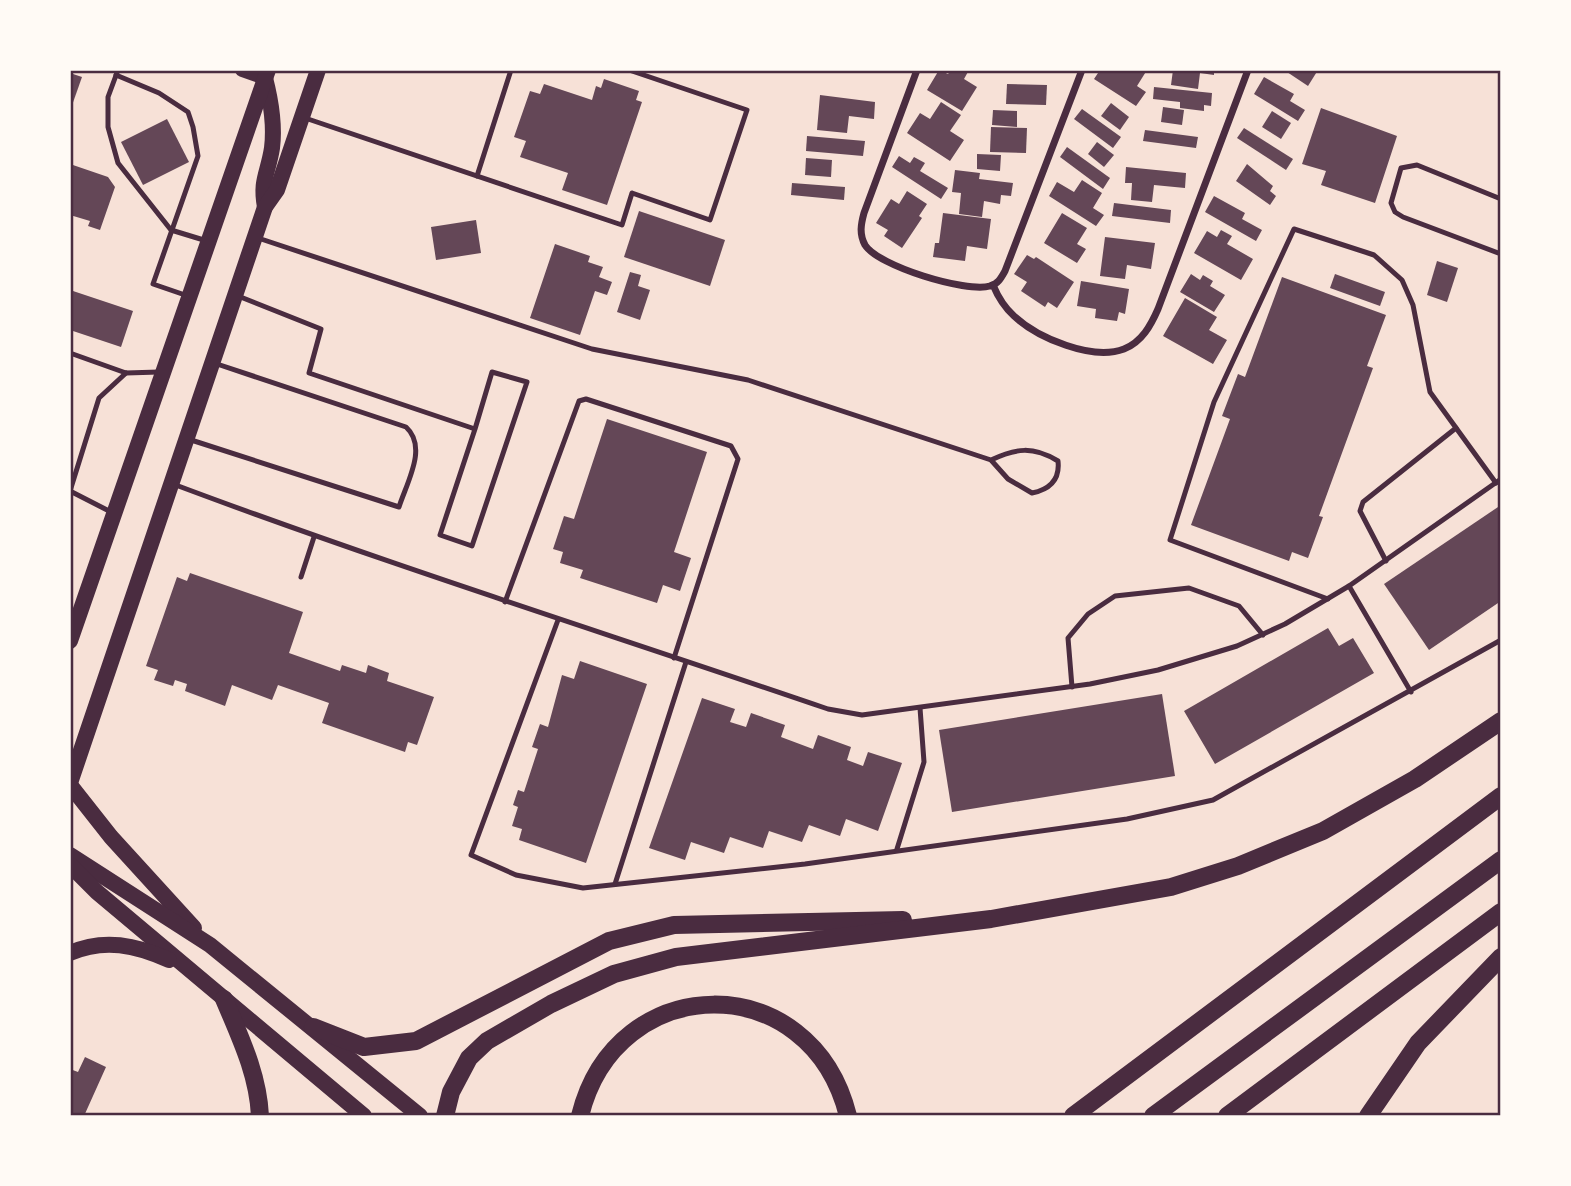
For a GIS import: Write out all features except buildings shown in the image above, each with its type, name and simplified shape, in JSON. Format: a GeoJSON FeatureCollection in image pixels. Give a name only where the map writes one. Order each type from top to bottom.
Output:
{"type":"FeatureCollection","features":[{"type":"Feature","properties":{"kind":"highway"},"geometry":{"type":"LineString","coordinates":[[445,1116],[451,1091],[469,1058],[487,1041],[551,1004],[614,974],[676,957],[991,919],[1171,887],[1238,866],[1323,831],[1415,779],[1501,721]]}},
{"type":"Feature","properties":{"kind":"highway"},"geometry":{"type":"LineString","coordinates":[[1073,1116],[1501,796]]}},
{"type":"Feature","properties":{"kind":"highway"},"geometry":{"type":"LineString","coordinates":[[1153,1116],[1501,860]]}},
{"type":"Feature","properties":{"kind":"highway"},"geometry":{"type":"LineString","coordinates":[[1227,1116],[1501,912]]}},
{"type":"Feature","properties":{"kind":"highway"},"geometry":{"type":"LineString","coordinates":[[313,1027],[364,1046],[416,1041],[609,941],[674,925],[991,919]]}},
{"type":"Feature","properties":{"kind":"highway"},"geometry":{"type":"LineString","coordinates":[[1368,1116],[1400,1067],[1436,1021],[1501,957]]}},
{"type":"Feature","properties":{"kind":"highway"},"geometry":{"type":"LineString","coordinates":[[224,999],[249,1058],[259,1098],[260,1116]]}},
{"type":"Feature","properties":{"kind":"highway"},"geometry":{"type":"LineString","coordinates":[[580,1116],[595,1074],[616,1047],[647,1023],[684,1008],[705,1004],[746,1007],[767,1014],[797,1032],[829,1066],[848,1116]]}},
{"type":"Feature","properties":{"kind":"main road"},"geometry":{"type":"LineString","coordinates":[[242,70],[267,74]]}},
{"type":"Feature","properties":{"kind":"main road"},"geometry":{"type":"LineString","coordinates":[[210,945],[111,837],[70,784],[265,207],[277,190],[318,70]]}},
{"type":"Feature","properties":{"kind":"main road"},"geometry":{"type":"LineString","coordinates":[[265,207],[261,187],[272,150],[273,127],[267,74]]}},
{"type":"Feature","properties":{"kind":"main road"},"geometry":{"type":"LineString","coordinates":[[71,632],[267,74]]}},
{"type":"Feature","properties":{"kind":"main road"},"geometry":{"type":"LineString","coordinates":[[70,855],[210,945],[420,1116]]}},
{"type":"Feature","properties":{"kind":"main road"},"geometry":{"type":"LineString","coordinates":[[70,866],[364,1116]]}},
{"type":"Feature","properties":{"kind":"main road"},"geometry":{"type":"LineString","coordinates":[[70,953],[103,944],[142,947],[187,968]]}},
{"type":"Feature","properties":{"kind":"street"},"geometry":{"type":"LineString","coordinates":[[917,70],[864,213],[863,240],[873,254],[901,268],[968,286],[993,285],[1007,267],[1082,70]]}},
{"type":"Feature","properties":{"kind":"street"},"geometry":{"type":"LineString","coordinates":[[993,285],[1000,301],[1014,317],[1054,339],[1103,352],[1114,352],[1133,345],[1151,324],[1158,309],[1248,70]]}},
{"type":"Feature","properties":{"kind":"lane"},"geometry":{"type":"LineString","coordinates":[[477,176],[511,70]]}},
{"type":"Feature","properties":{"kind":"lane"},"geometry":{"type":"LineString","coordinates":[[303,117],[622,225],[632,193],[710,219],[747,110],[629,70]]}},
{"type":"Feature","properties":{"kind":"lane"},"geometry":{"type":"LineString","coordinates":[[188,296],[153,284],[171,230],[198,156],[188,112],[159,93],[117,72],[107,97],[108,127],[118,163],[171,230],[207,241]]}},
{"type":"Feature","properties":{"kind":"lane"},"geometry":{"type":"LineString","coordinates":[[1501,199],[1417,165],[1407,164],[1401,168],[1391,203],[1395,212],[1403,216],[1501,254]]}},
{"type":"Feature","properties":{"kind":"lane"},"geometry":{"type":"LineString","coordinates":[[170,483],[314,537],[845,713],[881,714],[1072,687],[1171,667],[1262,635],[1328,599],[1499,481],[1430,392],[1413,305],[1402,280],[1374,255],[1294,229],[1214,401],[1170,540],[1328,599]]}},
{"type":"Feature","properties":{"kind":"lane"},"geometry":{"type":"LineString","coordinates":[[255,237],[592,349],[748,380],[991,460],[1008,479],[1032,493],[1045,491],[1054,482],[1059,471],[1058,461],[1043,452],[1026,448],[991,460]]}},
{"type":"Feature","properties":{"kind":"lane"},"geometry":{"type":"LineString","coordinates":[[235,295],[321,329],[309,373],[475,429]]}},
{"type":"Feature","properties":{"kind":"lane"},"geometry":{"type":"LineString","coordinates":[[70,353],[126,373],[162,372]]}},
{"type":"Feature","properties":{"kind":"lane"},"geometry":{"type":"LineString","coordinates":[[185,438],[399,507],[418,446],[416,436],[406,427],[212,362]]}},
{"type":"Feature","properties":{"kind":"lane"},"geometry":{"type":"LineString","coordinates":[[492,372],[527,382],[472,546],[440,535],[475,429],[492,372]]}},
{"type":"Feature","properties":{"kind":"lane"},"geometry":{"type":"LineString","coordinates":[[113,513],[70,491],[99,398],[126,373]]}},
{"type":"Feature","properties":{"kind":"lane"},"geometry":{"type":"LineString","coordinates":[[505,602],[579,401],[586,399],[731,446],[738,459],[674,658]]}},
{"type":"Feature","properties":{"kind":"lane"},"geometry":{"type":"LineString","coordinates":[[1386,561],[1360,511],[1363,502],[1456,428]]}},
{"type":"Feature","properties":{"kind":"lane"},"geometry":{"type":"LineString","coordinates":[[301,577],[314,537]]}},
{"type":"Feature","properties":{"kind":"lane"},"geometry":{"type":"LineString","coordinates":[[1349,586],[1411,692]]}},
{"type":"Feature","properties":{"kind":"lane"},"geometry":{"type":"LineString","coordinates":[[1072,687],[1068,638],[1088,614],[1115,596],[1189,588],[1239,606],[1262,635]]}},
{"type":"Feature","properties":{"kind":"lane"},"geometry":{"type":"LineString","coordinates":[[558,620],[471,855],[516,876],[583,888],[804,864],[1127,819],[1213,800],[1501,640]]}},
{"type":"Feature","properties":{"kind":"lane"},"geometry":{"type":"LineString","coordinates":[[615,884],[686,662]]}},
{"type":"Feature","properties":{"kind":"lane"},"geometry":{"type":"LineString","coordinates":[[897,849],[924,762],[920,708]]}}]}
